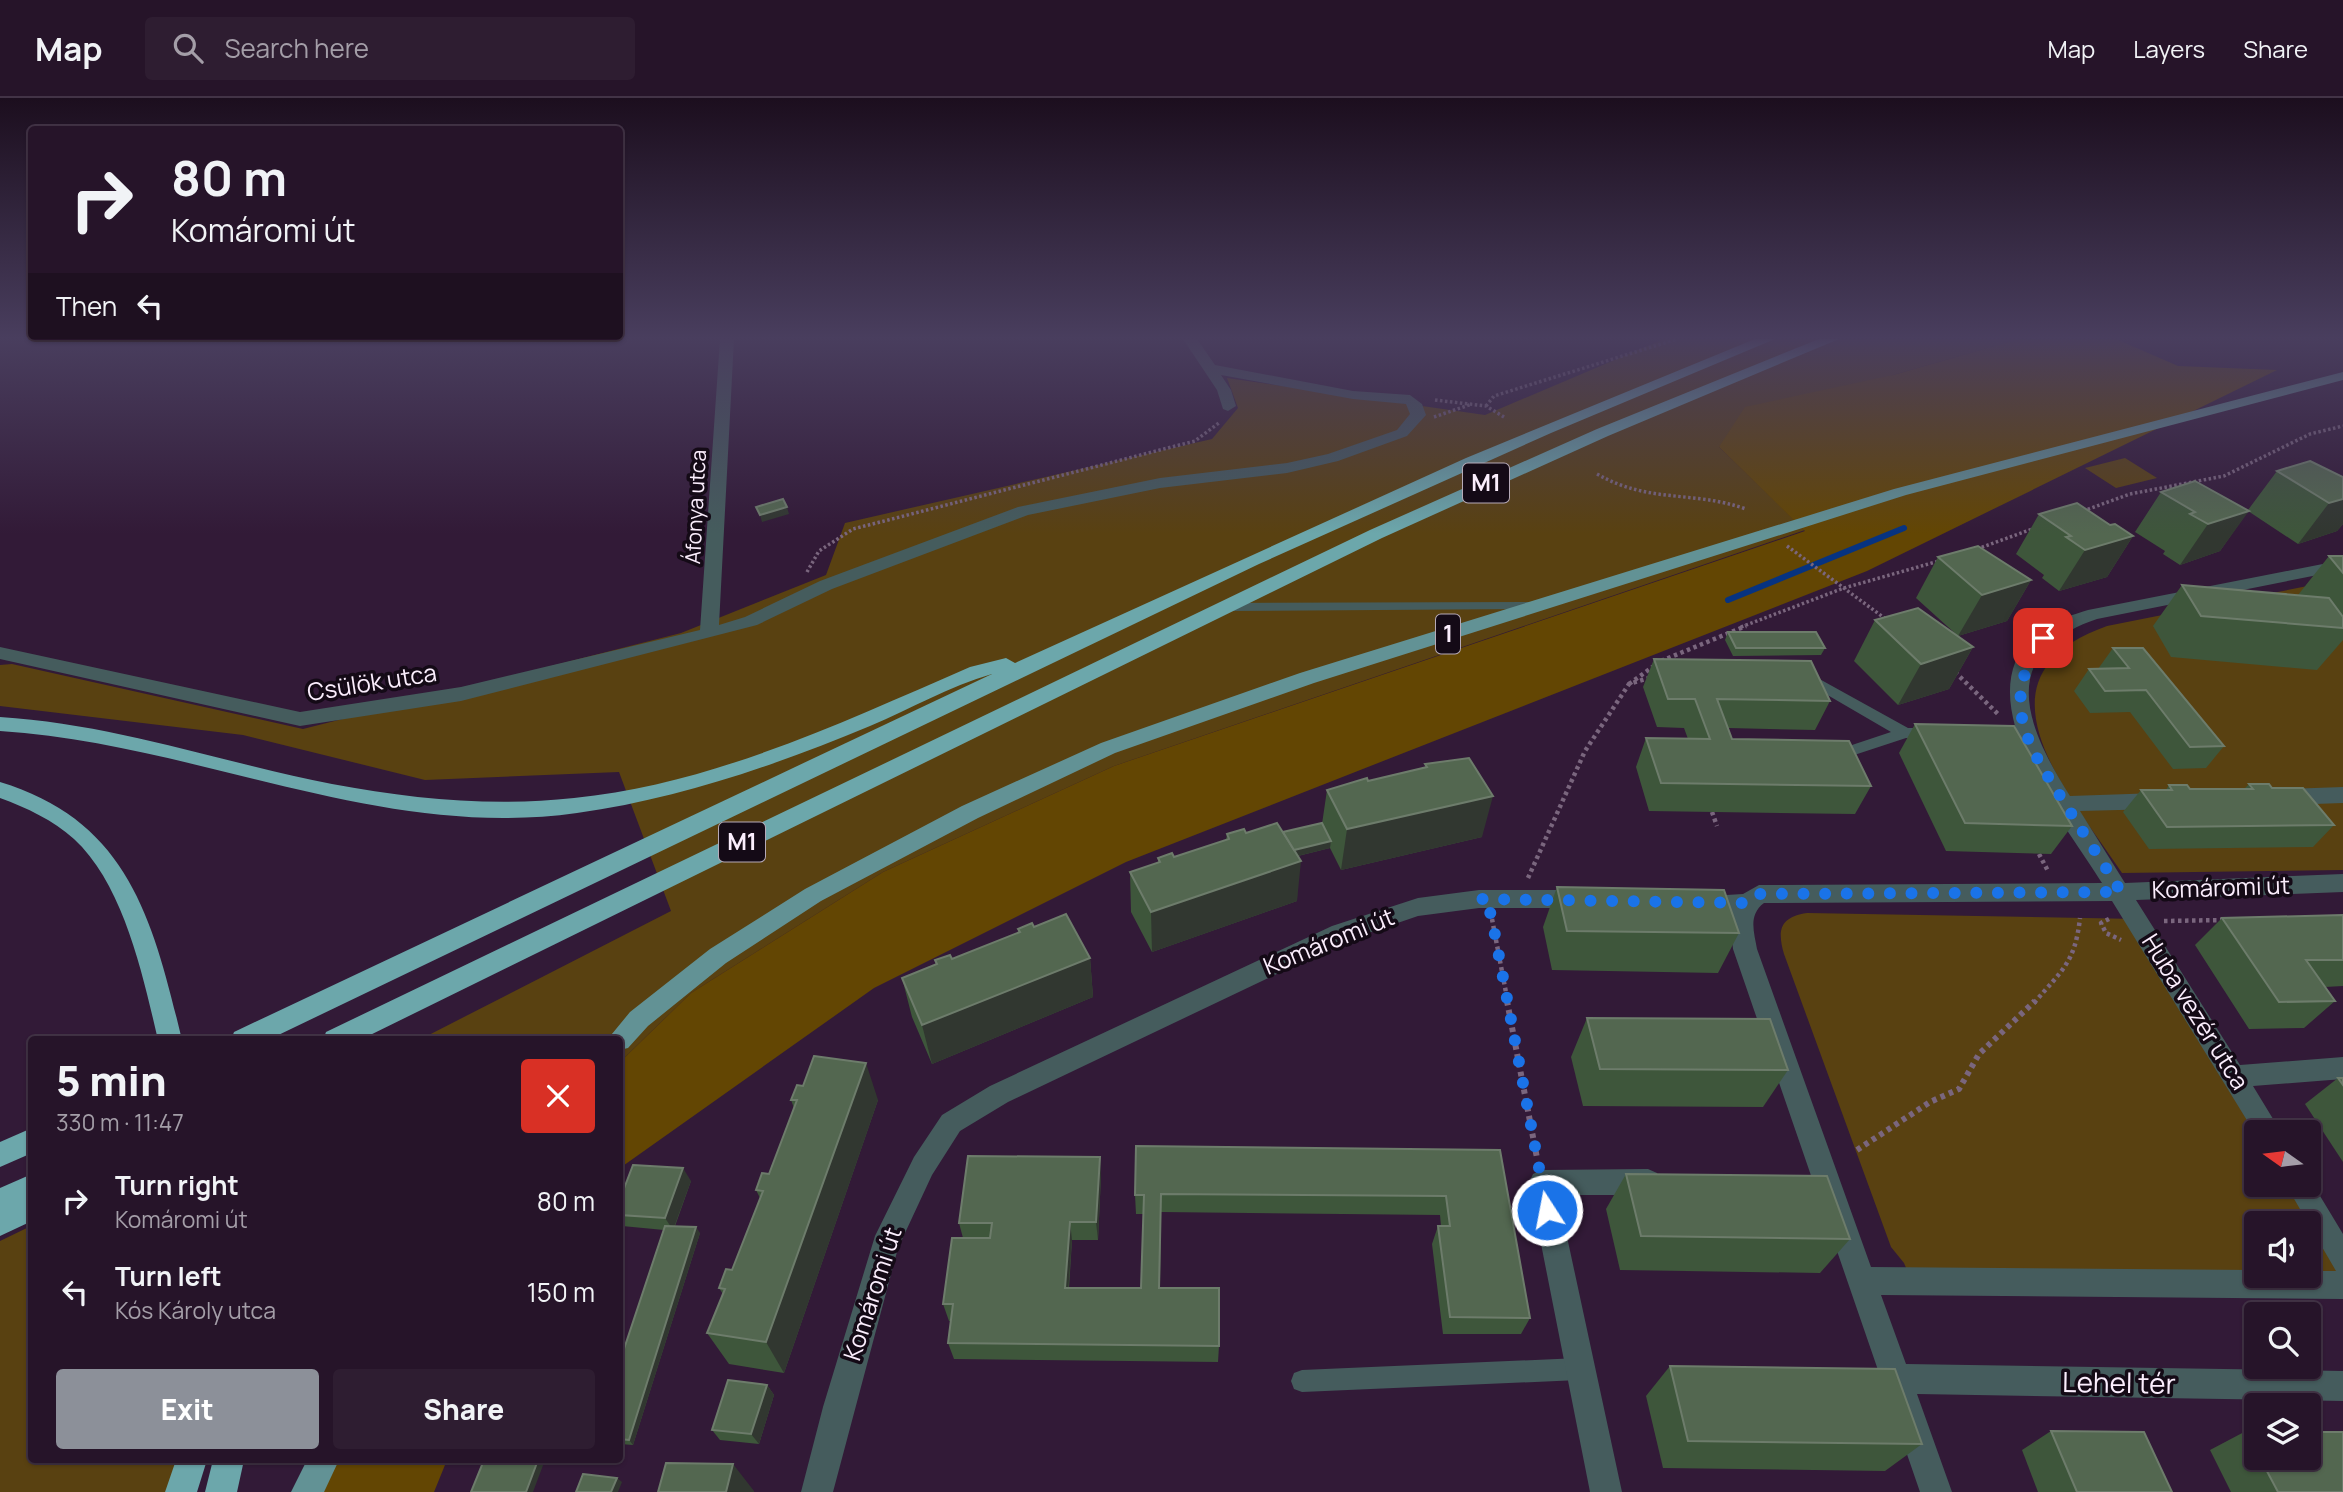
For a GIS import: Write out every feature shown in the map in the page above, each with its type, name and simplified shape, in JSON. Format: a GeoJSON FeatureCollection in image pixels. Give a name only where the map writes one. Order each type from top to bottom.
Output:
{"type":"FeatureCollection","features":[{"type":"Feature","properties":{"kind":"highway","name":"M1"},"geometry":{"type":"LineString","coordinates":[[252,1036],[1075,643],[1506,444],[1601,404]]}},
{"type":"Feature","properties":{"kind":"highway","name":"M1"},"geometry":{"type":"LineString","coordinates":[[343,1036],[1225,607],[1530,463],[1669,404]]}},
{"type":"Feature","properties":{"kind":"highway"},"geometry":{"type":"LineString","coordinates":[[0,724],[68,728],[107,734],[267,776],[382,800],[472,810],[561,807],[608,802],[722,774],[811,744],[977,672],[1075,643]]}},
{"type":"Feature","properties":{"kind":"highway"},"geometry":{"type":"LineString","coordinates":[[0,790],[52,811],[75,827],[116,873],[137,925],[169,1036]]}},
{"type":"Feature","properties":{"kind":"highway"},"geometry":{"type":"LineString","coordinates":[[0,1155],[28,1142]]}},
{"type":"Feature","properties":{"kind":"highway"},"geometry":{"type":"LineString","coordinates":[[0,1202],[28,1188]]}},
{"type":"Feature","properties":{"kind":"highway"},"geometry":{"type":"LineString","coordinates":[[0,1223],[28,1208]]}},
{"type":"Feature","properties":{"kind":"highway"},"geometry":{"type":"LineString","coordinates":[[181,1492],[190,1463]]}},
{"type":"Feature","properties":{"kind":"highway"},"geometry":{"type":"LineString","coordinates":[[221,1492],[228,1463]]}},
{"type":"Feature","properties":{"kind":"main road","name":"1"},"geometry":{"type":"LineString","coordinates":[[623,1036],[677,987],[764,926],[862,867],[970,812],[1108,748],[1177,722],[1900,492],[2236,404]]}},
{"type":"Feature","properties":{"kind":"main road"},"geometry":{"type":"LineString","coordinates":[[307,1492],[322,1463]]}},
{"type":"Feature","properties":{"kind":"street","name":"Áfonya utca"},"geometry":{"type":"LineString","coordinates":[[709,635],[723,404]]}},
{"type":"Feature","properties":{"kind":"street"},"geometry":{"type":"LineString","coordinates":[[1414,404],[1417,407],[1417,419]]}},
{"type":"Feature","properties":{"kind":"street","name":"Csülök utca"},"geometry":{"type":"LineString","coordinates":[[0,653],[300,719],[461,694],[709,635],[751,621],[826,584],[1024,511],[1147,485],[1287,468],[1332,458],[1402,433],[1417,419]]}},
{"type":"Feature","properties":{"kind":"street","name":"Huba vezér utca"},"geometry":{"type":"LineString","coordinates":[[2261,1120],[2036,759],[2023,733],[2020,703],[2022,678],[2030,657],[2043,638],[2063,624],[2094,614],[2343,565]]}},
{"type":"Feature","properties":{"kind":"street"},"geometry":{"type":"LineString","coordinates":[[2270,797],[2342,797]]}},
{"type":"Feature","properties":{"kind":"street"},"geometry":{"type":"LineString","coordinates":[[2065,804],[2173,801]]}},
{"type":"Feature","properties":{"kind":"street","name":"Komáromi út"},"geometry":{"type":"LineString","coordinates":[[1672,902],[1747,903],[1759,894],[2121,892],[2343,883]]}},
{"type":"Feature","properties":{"kind":"street","name":"Komáromi út"},"geometry":{"type":"LineString","coordinates":[[817,1492],[838,1407],[885,1246],[923,1166],[951,1123],[999,1094],[1340,933],[1418,907],[1479,899],[1608,900]]}},
{"type":"Feature","properties":{"kind":"street"},"geometry":{"type":"LineString","coordinates":[[1747,903],[1741,920],[1745,950],[1936,1492]]}},
{"type":"Feature","properties":{"kind":"street"},"geometry":{"type":"LineString","coordinates":[[2235,1076],[2343,1068]]}},
{"type":"Feature","properties":{"kind":"street"},"geometry":{"type":"LineString","coordinates":[[1792,1180],[1825,1179]]}},
{"type":"Feature","properties":{"kind":"street"},"geometry":{"type":"LineString","coordinates":[[1606,1492],[1542,1183],[1681,1181]]}},
{"type":"Feature","properties":{"kind":"street"},"geometry":{"type":"LineString","coordinates":[[2306,1197],[2343,1260]]}},
{"type":"Feature","properties":{"kind":"street"},"geometry":{"type":"LineString","coordinates":[[1861,1281],[2343,1285]]}},
{"type":"Feature","properties":{"kind":"street","name":"Lehel tér"},"geometry":{"type":"LineString","coordinates":[[1895,1379],[2343,1387]]}},
{"type":"Feature","properties":{"kind":"lane"},"geometry":{"type":"LineString","coordinates":[[1225,607],[1537,606]]}},
{"type":"Feature","properties":{"kind":"lane"},"geometry":{"type":"LineString","coordinates":[[1792,672],[1816,681],[1905,733]]}},
{"type":"Feature","properties":{"kind":"lane"},"geometry":{"type":"LineString","coordinates":[[1836,756],[1905,733],[1946,734]]}},
{"type":"Feature","properties":{"kind":"lane"},"geometry":{"type":"LineString","coordinates":[[1301,1381],[1579,1369]]}},
{"type":"Feature","properties":{"kind":"path"},"geometry":{"type":"LineString","coordinates":[[1473,404],[1486,406],[1504,418]]}},
{"type":"Feature","properties":{"kind":"path"},"geometry":{"type":"LineString","coordinates":[[1417,419],[1432,418],[1473,404]]}},
{"type":"Feature","properties":{"kind":"path"},"geometry":{"type":"LineString","coordinates":[[788,603],[819,551],[853,529],[1195,441],[1219,423],[1228,406]]}},
{"type":"Feature","properties":{"kind":"path"},"geometry":{"type":"LineString","coordinates":[[2081,512],[2130,494],[2224,476],[2310,434],[2343,426]]}},
{"type":"Feature","properties":{"kind":"path"},"geometry":{"type":"LineString","coordinates":[[1597,474],[1629,491],[1692,499],[1721,499],[1746,509]]}},
{"type":"Feature","properties":{"kind":"path"},"geometry":{"type":"LineString","coordinates":[[999,492],[1003,499]]}},
{"type":"Feature","properties":{"kind":"path"},"geometry":{"type":"LineString","coordinates":[[1970,552],[2044,525]]}},
{"type":"Feature","properties":{"kind":"path"},"geometry":{"type":"LineString","coordinates":[[1783,543],[1896,628]]}},
{"type":"Feature","properties":{"kind":"path"},"geometry":{"type":"LineString","coordinates":[[1519,898],[1585,751],[1629,684],[1684,649],[1844,588],[1945,559]]}},
{"type":"Feature","properties":{"kind":"path"},"geometry":{"type":"LineString","coordinates":[[1949,667],[1976,689],[2007,725]]}},
{"type":"Feature","properties":{"kind":"path"},"geometry":{"type":"LineString","coordinates":[[1629,684],[1653,677]]}},
{"type":"Feature","properties":{"kind":"path"},"geometry":{"type":"LineString","coordinates":[[1712,812],[1717,826]]}},
{"type":"Feature","properties":{"kind":"path"},"geometry":{"type":"LineString","coordinates":[[2039,854],[2049,872]]}},
{"type":"Feature","properties":{"kind":"path"},"geometry":{"type":"LineString","coordinates":[[1479,899],[1491,914],[1542,1183]]}},
{"type":"Feature","properties":{"kind":"path"},"geometry":{"type":"LineString","coordinates":[[1857,1150],[1930,1102],[1959,1089],[1979,1054],[2028,1009],[2071,960],[2077,946],[2080,918]]}},
{"type":"Feature","properties":{"kind":"path"},"geometry":{"type":"LineString","coordinates":[[2138,919],[2236,920]]}},
{"type":"Feature","properties":{"kind":"shaded area"},"geometry":{"type":"Polygon","coordinates":[[[1237,404],[1409,404],[1485,415],[1511,404],[1823,404],[1719,447],[1805,530],[1114,766],[883,872],[691,993],[623,1059],[623,1036],[427,1036],[671,911],[619,772],[425,780],[243,735],[0,706],[0,665],[12,664],[303,729],[681,633],[826,575],[845,523],[1212,439],[1238,408],[1237,404]]]}},
{"type":"Feature","properties":{"kind":"shaded area"},"geometry":{"type":"Polygon","coordinates":[[[1759,404],[2208,404],[1867,571],[1126,862],[874,988],[623,1166],[623,1059],[691,993],[883,872],[1114,766],[1805,531],[1719,447],[1745,407],[1759,404]]]}},
{"type":"Feature","properties":{"kind":"shaded area"},"geometry":{"type":"Polygon","coordinates":[[[2125,458],[2157,478],[2116,488],[2085,468],[2125,458]]]}},
{"type":"Feature","properties":{"kind":"shaded area"},"geometry":{"type":"Polygon","coordinates":[[[2343,579],[2343,870],[2122,873],[2077,809],[2056,774],[2041,739],[2035,706],[2041,675],[2064,648],[2107,626],[2343,579]]]}},
{"type":"Feature","properties":{"kind":"shaded area"},"geometry":{"type":"Polygon","coordinates":[[[1807,913],[2138,919],[2261,1120],[2244,1120],[2244,1197],[2306,1197],[2314,1211],[2244,1211],[2244,1284],[1912,1282],[1904,1263],[1891,1247],[1784,954],[1781,932],[1786,921],[1807,913]]]}},
{"type":"Feature","properties":{"kind":"shaded area"},"geometry":{"type":"Polygon","coordinates":[[[2321,1222],[2343,1260],[2343,1285],[2321,1285],[2321,1222]]]}},
{"type":"Feature","properties":{"kind":"shaded area"},"geometry":{"type":"Polygon","coordinates":[[[28,1227],[28,1463],[197,1463],[169,1492],[0,1492],[0,1241],[28,1227]]]}},
{"type":"Feature","properties":{"kind":"shaded area"},"geometry":{"type":"Polygon","coordinates":[[[331,1463],[446,1463],[434,1492],[316,1492],[331,1463]]]}},
{"type":"Feature","properties":{"kind":"building"},"geometry":{"type":"Polygon","coordinates":[[[2310,461],[2343,477],[2343,499],[2329,503],[2277,471],[2310,461]]]}},
{"type":"Feature","properties":{"kind":"building"},"geometry":{"type":"Polygon","coordinates":[[[2195,481],[2249,511],[2208,524],[2190,514],[2195,512],[2161,492],[2195,481]]]}},
{"type":"Feature","properties":{"kind":"building"},"geometry":{"type":"Polygon","coordinates":[[[783,499],[787,507],[760,515],[756,507],[783,499]]]}},
{"type":"Feature","properties":{"kind":"building"},"geometry":{"type":"Polygon","coordinates":[[[2077,503],[2110,525],[2115,524],[2133,536],[2085,550],[2066,537],[2071,536],[2039,514],[2077,503]]]}},
{"type":"Feature","properties":{"kind":"building"},"geometry":{"type":"Polygon","coordinates":[[[1978,546],[2031,580],[1982,595],[1938,557],[1978,546]]]}},
{"type":"Feature","properties":{"kind":"building"},"geometry":{"type":"Polygon","coordinates":[[[2329,556],[2343,556],[2343,573],[2329,556]]]}},
{"type":"Feature","properties":{"kind":"building"},"geometry":{"type":"Polygon","coordinates":[[[2182,585],[2329,598],[2343,617],[2343,628],[2201,616],[2182,585]]]}},
{"type":"Feature","properties":{"kind":"building"},"geometry":{"type":"Polygon","coordinates":[[[1918,608],[1973,647],[1921,664],[1875,620],[1918,608]]]}},
{"type":"Feature","properties":{"kind":"building"},"geometry":{"type":"Polygon","coordinates":[[[1728,632],[1816,632],[1825,648],[1736,648],[1728,632]]]}},
{"type":"Feature","properties":{"kind":"building"},"geometry":{"type":"Polygon","coordinates":[[[2113,648],[2143,648],[2224,746],[2190,747],[2146,690],[2105,691],[2089,669],[2129,668],[2113,648]]]}},
{"type":"Feature","properties":{"kind":"building"},"geometry":{"type":"Polygon","coordinates":[[[1654,659],[1811,661],[1830,701],[1717,699],[1732,739],[1849,741],[1871,786],[1661,783],[1646,738],[1710,739],[1695,699],[1668,699],[1654,659]]]}},
{"type":"Feature","properties":{"kind":"building"},"geometry":{"type":"Polygon","coordinates":[[[1915,724],[2014,726],[2072,826],[1965,823],[1915,724]]]}},
{"type":"Feature","properties":{"kind":"building"},"geometry":{"type":"Polygon","coordinates":[[[1469,758],[1493,796],[1347,829],[1327,790],[1367,778],[1368,781],[1427,767],[1425,764],[1469,758]]]}},
{"type":"Feature","properties":{"kind":"building"},"geometry":{"type":"Polygon","coordinates":[[[2249,784],[2269,784],[2272,788],[2303,788],[2334,825],[2167,827],[2141,790],[2172,790],[2169,785],[2187,785],[2190,789],[2253,789],[2249,784]]]}},
{"type":"Feature","properties":{"kind":"building"},"geometry":{"type":"Polygon","coordinates":[[[1277,823],[1301,861],[1151,912],[1130,872],[1160,862],[1158,858],[1172,853],[1174,857],[1229,839],[1227,834],[1244,829],[1246,833],[1277,823]]]}},
{"type":"Feature","properties":{"kind":"building"},"geometry":{"type":"Polygon","coordinates":[[[1322,823],[1331,841],[1294,850],[1283,832],[1322,823]]]}},
{"type":"Feature","properties":{"kind":"building"},"geometry":{"type":"Polygon","coordinates":[[[1557,887],[1724,890],[1739,933],[1567,931],[1557,887]]]}},
{"type":"Feature","properties":{"kind":"building"},"geometry":{"type":"Polygon","coordinates":[[[1066,914],[1090,958],[922,1025],[902,978],[937,964],[935,960],[950,955],[952,959],[1020,932],[1018,929],[1032,923],[1034,927],[1066,914]]]}},
{"type":"Feature","properties":{"kind":"building"},"geometry":{"type":"Polygon","coordinates":[[[2343,915],[2343,960],[2306,960],[2335,1001],[2279,1002],[2222,918],[2343,915]]]}},
{"type":"Feature","properties":{"kind":"building"},"geometry":{"type":"Polygon","coordinates":[[[1587,1018],[1770,1019],[1788,1070],[1600,1069],[1587,1018]]]}},
{"type":"Feature","properties":{"kind":"building"},"geometry":{"type":"Polygon","coordinates":[[[814,1056],[866,1063],[766,1342],[707,1333],[725,1289],[719,1288],[726,1269],[732,1270],[763,1191],[756,1190],[762,1173],[769,1174],[797,1100],[791,1100],[797,1085],[803,1086],[814,1056]]]}},
{"type":"Feature","properties":{"kind":"building"},"geometry":{"type":"Polygon","coordinates":[[[1136,1146],[1500,1150],[1530,1318],[1450,1317],[1438,1226],[1450,1226],[1446,1196],[1161,1194],[1159,1288],[1219,1288],[1219,1346],[948,1343],[953,1304],[943,1304],[952,1238],[990,1238],[992,1223],[959,1223],[968,1156],[1100,1157],[1096,1222],[1070,1222],[1065,1288],[1141,1288],[1144,1195],[1135,1195],[1136,1146]]]}},
{"type":"Feature","properties":{"kind":"building"},"geometry":{"type":"Polygon","coordinates":[[[633,1165],[683,1168],[665,1218],[623,1215],[623,1191],[633,1165]]]}},
{"type":"Feature","properties":{"kind":"building"},"geometry":{"type":"Polygon","coordinates":[[[1626,1174],[1827,1176],[1850,1239],[1641,1236],[1626,1174]]]}},
{"type":"Feature","properties":{"kind":"building"},"geometry":{"type":"Polygon","coordinates":[[[665,1226],[696,1227],[629,1440],[623,1439],[623,1352],[665,1226]]]}},
{"type":"Feature","properties":{"kind":"building"},"geometry":{"type":"Polygon","coordinates":[[[1670,1366],[1895,1369],[1922,1444],[1688,1441],[1670,1366]]]}},
{"type":"Feature","properties":{"kind":"building"},"geometry":{"type":"Polygon","coordinates":[[[728,1380],[767,1385],[751,1434],[712,1430],[728,1380]]]}},
{"type":"Feature","properties":{"kind":"building"},"geometry":{"type":"Polygon","coordinates":[[[2051,1431],[2144,1432],[2172,1492],[2077,1492],[2051,1431]]]}},
{"type":"Feature","properties":{"kind":"building"},"geometry":{"type":"Polygon","coordinates":[[[2321,1432],[2343,1432],[2343,1492],[2278,1492],[2266,1470],[2321,1470],[2321,1432]]]}},
{"type":"Feature","properties":{"kind":"building"},"geometry":{"type":"Polygon","coordinates":[[[483,1463],[537,1463],[526,1492],[471,1492],[483,1463]]]}},
{"type":"Feature","properties":{"kind":"building"},"geometry":{"type":"Polygon","coordinates":[[[666,1463],[733,1464],[726,1492],[658,1492],[666,1463]]]}},
{"type":"Feature","properties":{"kind":"building"},"geometry":{"type":"Polygon","coordinates":[[[583,1474],[617,1478],[611,1492],[576,1492],[583,1474]]]}},
{"type":"Feature","properties":{"kind":"waterway"},"geometry":{"type":"LineString","coordinates":[[1728,600],[1904,528]]}},
{"type":"Feature","properties":{"kind":"route"},"geometry":{"type":"LineString","coordinates":[[1547,1210],[1491,914],[1479,899],[1747,903],[1759,894],[2121,892],[2036,759],[2023,733],[2020,703],[2022,678],[2030,657],[2043,638]]}}]}
